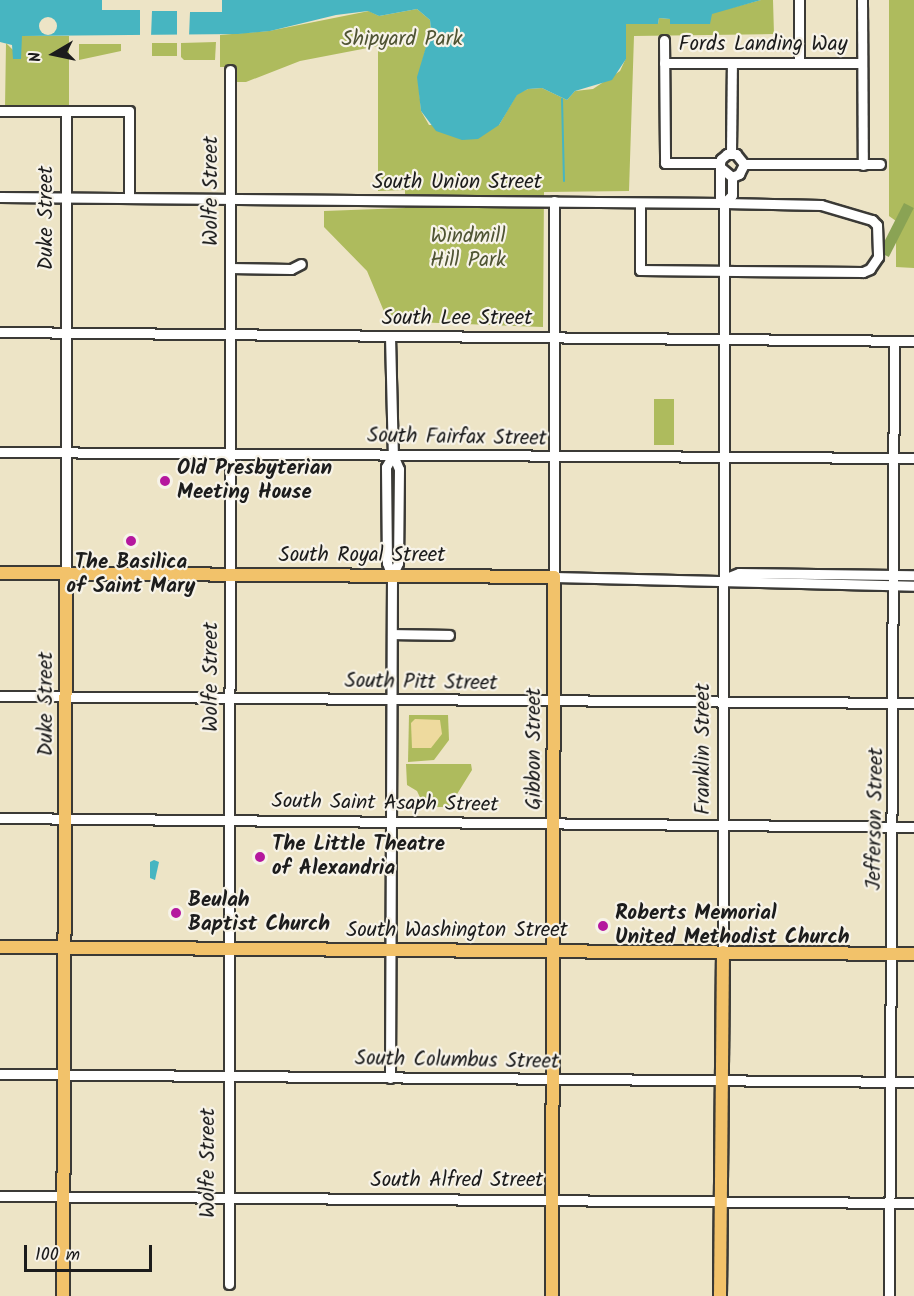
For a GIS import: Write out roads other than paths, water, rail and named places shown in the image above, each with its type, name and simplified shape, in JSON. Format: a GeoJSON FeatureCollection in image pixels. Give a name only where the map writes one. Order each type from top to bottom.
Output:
{"type":"FeatureCollection","features":[{"type":"Feature","properties":{"kind":"main road","name":"South Royal Street"},"geometry":{"type":"LineString","coordinates":[[0,573],[554,577]]}},
{"type":"Feature","properties":{"kind":"main road","name":"Duke Street"},"geometry":{"type":"LineString","coordinates":[[63,1296],[66,573]]}},
{"type":"Feature","properties":{"kind":"main road","name":"Gibbon Street"},"geometry":{"type":"LineString","coordinates":[[552,1296],[554,577]]}},
{"type":"Feature","properties":{"kind":"main road","name":"South Washington Street"},"geometry":{"type":"LineString","coordinates":[[0,947],[914,954]]}},
{"type":"Feature","properties":{"kind":"main road","name":"Franklin Street"},"geometry":{"type":"LineString","coordinates":[[720,1296],[723,1202],[723,952]]}},
{"type":"Feature","properties":{"kind":"street"},"geometry":{"type":"LineString","coordinates":[[799,0],[799,63]]}},
{"type":"Feature","properties":{"kind":"street"},"geometry":{"type":"LineString","coordinates":[[862,0],[863,165]]}},
{"type":"Feature","properties":{"kind":"street"},"geometry":{"type":"LineString","coordinates":[[664,40],[665,164],[720,165],[732,177],[739,174],[744,164]]}},
{"type":"Feature","properties":{"kind":"street","name":"Fords Landing Way"},"geometry":{"type":"LineString","coordinates":[[664,63],[862,63]]}},
{"type":"Feature","properties":{"kind":"street"},"geometry":{"type":"LineString","coordinates":[[720,165],[731,153],[732,63]]}},
{"type":"Feature","properties":{"kind":"street","name":"Wolfe Street"},"geometry":{"type":"LineString","coordinates":[[229,1284],[227,1076],[230,949],[230,70]]}},
{"type":"Feature","properties":{"kind":"street"},"geometry":{"type":"LineString","coordinates":[[0,111],[129,111],[129,198]]}},
{"type":"Feature","properties":{"kind":"street","name":"Duke Street"},"geometry":{"type":"LineString","coordinates":[[66,112],[66,573]]}},
{"type":"Feature","properties":{"kind":"street"},"geometry":{"type":"LineString","coordinates":[[731,153],[740,156],[744,164]]}},
{"type":"Feature","properties":{"kind":"street"},"geometry":{"type":"LineString","coordinates":[[744,164],[880,164]]}},
{"type":"Feature","properties":{"kind":"street","name":"Franklin Street"},"geometry":{"type":"LineString","coordinates":[[720,165],[720,197],[724,203],[726,272],[723,952]]}},
{"type":"Feature","properties":{"kind":"street","name":"Franklin Street"},"geometry":{"type":"LineString","coordinates":[[724,203],[732,195],[732,177]]}},
{"type":"Feature","properties":{"kind":"street","name":"South Union Street"},"geometry":{"type":"LineString","coordinates":[[0,197],[554,201],[821,206],[853,213],[877,225],[878,257],[870,269],[862,272],[726,272]]}},
{"type":"Feature","properties":{"kind":"street","name":"Gibbon Street"},"geometry":{"type":"LineString","coordinates":[[554,201],[554,577]]}},
{"type":"Feature","properties":{"kind":"street"},"geometry":{"type":"LineString","coordinates":[[640,203],[640,270],[726,272]]}},
{"type":"Feature","properties":{"kind":"street"},"geometry":{"type":"LineString","coordinates":[[230,268],[291,269],[301,264]]}},
{"type":"Feature","properties":{"kind":"street","name":"South Lee Street"},"geometry":{"type":"LineString","coordinates":[[0,332],[914,341]]}},
{"type":"Feature","properties":{"kind":"street"},"geometry":{"type":"LineString","coordinates":[[390,336],[393,455],[399,480],[398,563],[392,576],[390,1078]]}},
{"type":"Feature","properties":{"kind":"street","name":"Jefferson Street"},"geometry":{"type":"LineString","coordinates":[[890,1296],[895,703],[892,586],[894,342]]}},
{"type":"Feature","properties":{"kind":"street","name":"South Fairfax Street"},"geometry":{"type":"LineString","coordinates":[[0,452],[914,458]]}},
{"type":"Feature","properties":{"kind":"street","name":"South Royal Street"},"geometry":{"type":"LineString","coordinates":[[724,579],[739,573],[914,575]]}},
{"type":"Feature","properties":{"kind":"street","name":"South Royal Street"},"geometry":{"type":"LineString","coordinates":[[554,577],[724,579],[739,584],[914,586]]}},
{"type":"Feature","properties":{"kind":"street"},"geometry":{"type":"LineString","coordinates":[[392,634],[449,634]]}},
{"type":"Feature","properties":{"kind":"street","name":"South Pitt Street"},"geometry":{"type":"LineString","coordinates":[[0,696],[724,705],[914,703]]}},
{"type":"Feature","properties":{"kind":"street","name":"South Saint Asaph Street"},"geometry":{"type":"LineString","coordinates":[[0,818],[914,827]]}},
{"type":"Feature","properties":{"kind":"street","name":"South Columbus Street"},"geometry":{"type":"LineString","coordinates":[[0,1074],[914,1082]]}},
{"type":"Feature","properties":{"kind":"street","name":"South Alfred Street"},"geometry":{"type":"LineString","coordinates":[[0,1196],[914,1203]]}},
{"type":"Feature","properties":{"kind":"water"},"geometry":{"type":"Polygon","coordinates":[[[0,0],[761,0],[712,14],[710,24],[670,24],[670,19],[659,18],[658,24],[626,24],[626,59],[612,80],[575,91],[567,100],[542,88],[528,89],[517,95],[499,125],[478,139],[462,140],[436,131],[421,111],[417,77],[431,30],[430,20],[417,9],[379,16],[368,11],[336,15],[270,31],[238,34],[22,36],[21,59],[13,59],[12,45],[0,42],[0,0]]]}},
{"type":"Feature","properties":{"kind":"water"},"geometry":{"type":"Polygon","coordinates":[[[154,860],[159,862],[155,880],[150,878],[150,862],[154,860]]]}},
{"type":"Feature","properties":{"kind":"waterway"},"geometry":{"type":"LineString","coordinates":[[562,99],[564,181]]}},
{"type":"Feature","properties":{"kind":"place","name":"Old Presbyterian Meeting House"},"geometry":{"type":"Point","coordinates":[165,481]}},
{"type":"Feature","properties":{"kind":"place","name":"The Basilica of Saint Mary"},"geometry":{"type":"Point","coordinates":[131,541]}},
{"type":"Feature","properties":{"kind":"place","name":"The Little Theatre of Alexandria"},"geometry":{"type":"Point","coordinates":[260,857]}},
{"type":"Feature","properties":{"kind":"place","name":"Beulah Baptist Church"},"geometry":{"type":"Point","coordinates":[176,913]}},
{"type":"Feature","properties":{"kind":"place","name":"Roberts Memorial United Methodist Church"},"geometry":{"type":"Point","coordinates":[603,926]}},
{"type":"Feature","properties":{"kind":"park label","name":"Shipyard Park"},"geometry":{"type":"Point","coordinates":[402,40]}},
{"type":"Feature","properties":{"kind":"park label","name":"Windmill Hill Park"},"geometry":{"type":"Point","coordinates":[468,249]}}]}
